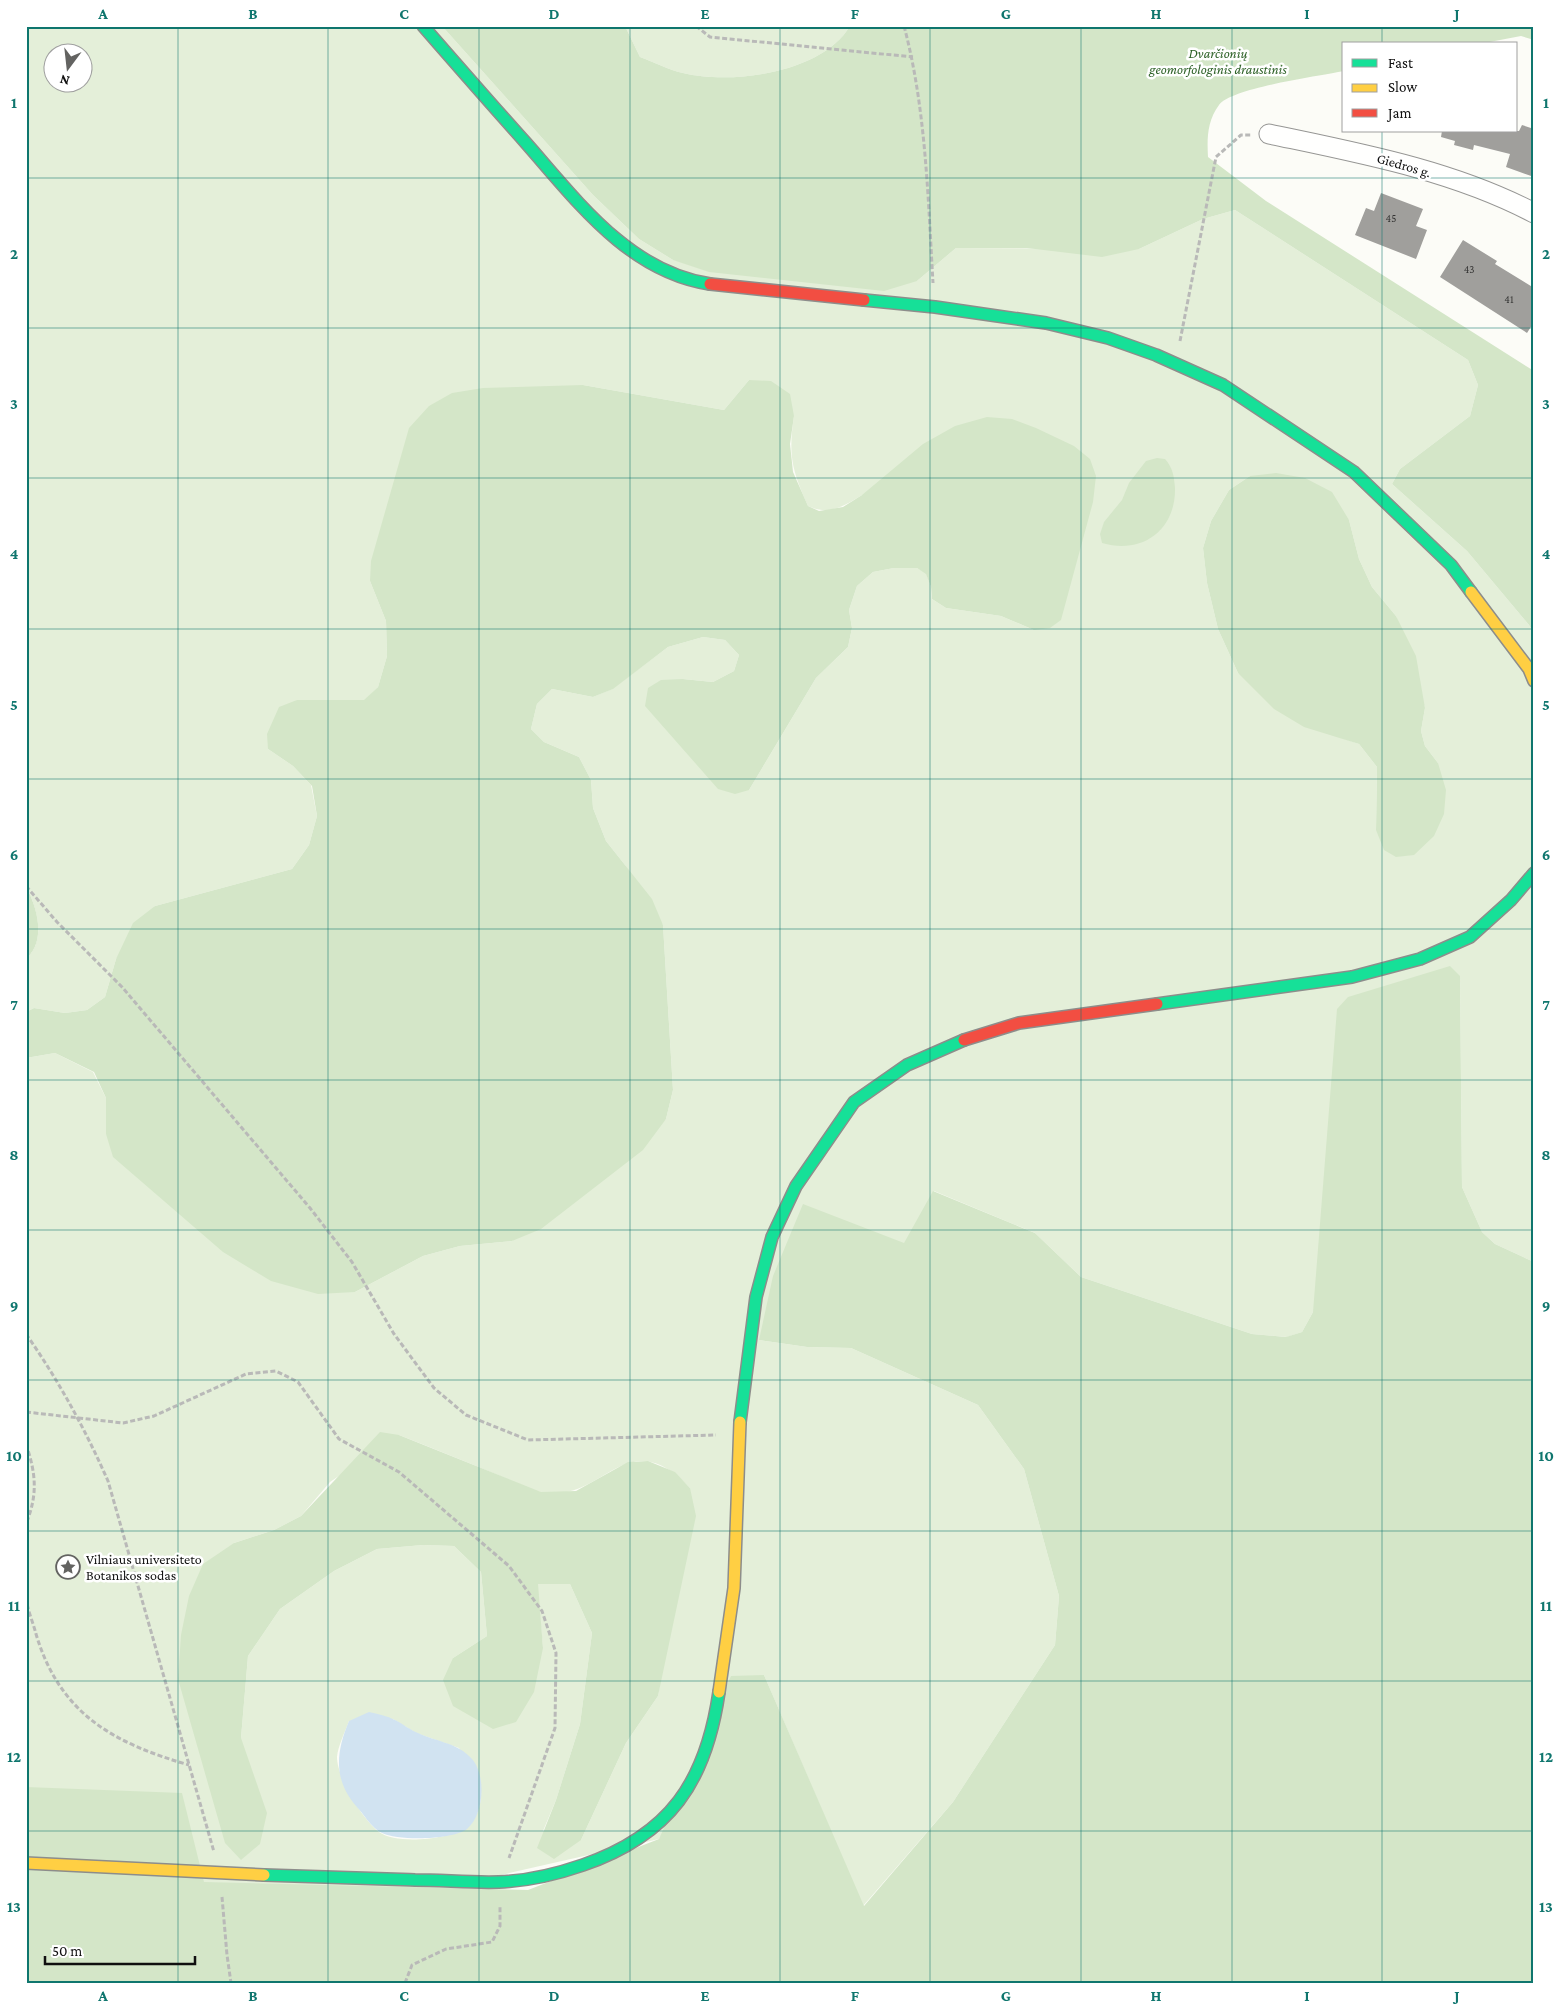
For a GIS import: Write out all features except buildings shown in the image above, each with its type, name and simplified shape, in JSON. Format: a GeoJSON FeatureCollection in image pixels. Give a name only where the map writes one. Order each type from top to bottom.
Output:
{"type":"FeatureCollection","features":[{"type":"Feature","properties":{"kind":"street"},"geometry":{"type":"LineString","coordinates":[[423,26],[591,217],[627,248],[659,269],[690,281],[752,290],[935,307],[1046,323],[1108,338],[1223,385],[1354,472],[1451,565],[1529,669],[1534,682]]}},
{"type":"Feature","properties":{"kind":"street","name":"Giedros g."},"geometry":{"type":"LineString","coordinates":[[1269,134],[1363,154],[1450,178],[1534,213]]}},
{"type":"Feature","properties":{"kind":"street"},"geometry":{"type":"LineString","coordinates":[[26,1863],[221,1874],[500,1882],[558,1874],[609,1856],[649,1833],[676,1806],[697,1771],[716,1718],[734,1588],[740,1410],[756,1297],[772,1237],[796,1186],[854,1102],[907,1065],[953,1042],[1020,1022],[1352,977],[1420,959],[1470,937],[1511,900],[1534,873]]}},
{"type":"Feature","properties":{"kind":"path"},"geometry":{"type":"LineString","coordinates":[[696,26],[710,37],[912,57]]}},
{"type":"Feature","properties":{"kind":"path"},"geometry":{"type":"LineString","coordinates":[[904,26],[912,57],[927,180],[935,307]]}},
{"type":"Feature","properties":{"kind":"path"},"geometry":{"type":"LineString","coordinates":[[1175,364],[1216,157],[1241,135],[1269,134]]}},
{"type":"Feature","properties":{"kind":"path"},"geometry":{"type":"LineString","coordinates":[[26,886],[57,922],[122,987],[310,1208],[352,1262],[394,1334],[434,1388],[466,1415],[528,1440],[740,1434]]}},
{"type":"Feature","properties":{"kind":"path"},"geometry":{"type":"LineString","coordinates":[[26,1334],[54,1373],[79,1418],[108,1481],[221,1874],[226,1955],[231,1983]]}},
{"type":"Feature","properties":{"kind":"path"},"geometry":{"type":"LineString","coordinates":[[26,1412],[123,1423],[154,1416],[246,1374],[276,1371],[298,1382],[339,1439],[399,1472],[509,1566],[542,1611],[556,1653],[555,1728],[500,1882],[500,1926],[492,1942],[446,1949],[412,1965],[405,1983]]}},
{"type":"Feature","properties":{"kind":"path"},"geometry":{"type":"LineString","coordinates":[[26,1444],[34,1469],[34,1504],[26,1524]]}},
{"type":"Feature","properties":{"kind":"path"},"geometry":{"type":"LineString","coordinates":[[26,1597],[44,1661],[67,1698],[112,1736],[150,1753],[189,1765]]}},
{"type":"Feature","properties":{"kind":"green space"},"geometry":{"type":"Polygon","coordinates":[[[26,26],[442,26],[593,195],[639,239],[673,260],[917,281],[956,248],[1139,249],[1203,219],[1235,210],[1468,360],[1478,385],[1470,416],[1400,469],[1392,484],[1467,551],[1529,625],[1534,634],[1534,1262],[1495,1244],[1482,1232],[1462,1187],[1460,976],[1313,1312],[1302,1332],[1287,1337],[1252,1334],[1081,1277],[1035,1233],[934,1191],[905,1243],[759,1340],[807,1347],[851,1348],[978,1405],[1024,1469],[1059,1596],[1055,1645],[953,1802],[863,1906],[764,1675],[659,1839],[26,1983],[26,1058],[55,1053],[93,1072],[106,1098],[106,1134],[355,1292],[423,1256],[460,1246],[512,1241],[666,1119],[673,1090],[663,925],[625,865],[606,841],[593,808],[591,780],[579,757],[544,742],[531,729],[537,704],[552,689],[593,697],[612,689],[668,647],[703,637],[725,640],[739,655],[734,671],[713,682],[683,679],[749,790],[816,678],[848,647],[852,628],[849,610],[857,586],[873,572],[894,568],[917,568],[926,573],[931,587],[932,599],[946,608],[1001,616],[1034,630],[862,495],[843,506],[830,510],[816,509],[808,506],[798,482],[793,462],[791,442],[794,416],[749,380],[724,410],[583,385],[370,581],[386,621],[387,656],[378,687],[365,700],[297,700],[268,749],[293,766],[311,785],[317,816],[309,845],[292,869],[155,906],[116,959],[105,997],[87,1010],[65,1013],[34,1008],[26,1012],[26,959],[36,943],[38,933],[34,904],[26,886],[26,26]],[[1250,476],[1229,490],[1211,521],[1203,548],[1207,583],[1218,629],[1238,673],[1339,737],[1359,744],[1377,767],[1376,830],[1438,763],[1425,746],[1421,731],[1425,708],[1396,616],[1372,587],[1359,559],[1349,520],[1250,476]],[[399,1435],[330,1482],[301,1516],[274,1530],[234,1543],[241,1738],[248,1656],[280,1609],[334,1571],[377,1549],[423,1545],[454,1546],[481,1572],[487,1636],[453,1658],[543,1648],[537,1584],[570,1584],[592,1633],[580,1724],[556,1800],[543,1831],[581,1840],[626,1743],[658,1696],[690,1488],[667,1469],[648,1461],[631,1463],[614,1469],[581,1488],[562,1493],[540,1492],[399,1435]],[[393,1719],[349,1721],[340,1744],[337,1757],[338,1766],[346,1787],[359,1809],[379,1832],[387,1836],[409,1839],[435,1838],[457,1833],[465,1829],[475,1818],[481,1792],[459,1748],[416,1733],[393,1719]]]}},
{"type":"Feature","properties":{"kind":"green space","name":"Dvarčionių geomorfologinis draustinis"},"geometry":{"type":"Polygon","coordinates":[[[442,26],[625,26],[640,57],[683,73],[726,77],[774,72],[798,65],[819,55],[837,42],[850,26],[1534,26],[1534,40],[1521,36],[1490,42],[1342,42],[1342,71],[1257,88],[1240,93],[1219,105],[1212,117],[1209,130],[1208,157],[1266,201],[1534,371],[1534,634],[1529,625],[1467,551],[1392,484],[1400,469],[1470,416],[1478,385],[1468,360],[1235,210],[1203,219],[1139,249],[1102,257],[1027,248],[956,248],[917,281],[884,291],[709,272],[673,260],[639,239],[593,195],[442,26]]]}},
{"type":"Feature","properties":{"kind":"green space"},"geometry":{"type":"Polygon","coordinates":[[[625,26],[850,26],[837,42],[819,55],[798,65],[750,76],[726,77],[683,73],[640,57],[625,26]]]}},
{"type":"Feature","properties":{"kind":"green space"},"geometry":{"type":"Polygon","coordinates":[[[749,380],[771,381],[790,394],[794,416],[790,444],[793,472],[808,506],[819,511],[843,507],[862,495],[923,444],[955,426],[987,417],[1012,419],[1074,446],[1090,459],[1096,476],[1093,502],[1061,620],[1050,628],[1034,630],[1001,616],[946,608],[932,599],[931,587],[926,574],[917,568],[894,568],[873,572],[857,586],[849,610],[852,628],[848,647],[816,678],[749,790],[735,794],[718,789],[645,706],[648,688],[661,680],[683,679],[713,682],[734,671],[739,655],[725,640],[703,637],[668,647],[613,689],[593,697],[552,689],[537,704],[531,729],[544,742],[579,757],[591,780],[593,808],[606,841],[652,899],[663,925],[673,1090],[666,1119],[643,1150],[541,1229],[512,1241],[460,1246],[423,1256],[355,1292],[318,1294],[271,1281],[223,1252],[113,1157],[106,1134],[106,1098],[94,1072],[55,1053],[26,1058],[26,1012],[34,1008],[65,1013],[87,1010],[105,997],[116,959],[133,923],[155,906],[292,869],[309,845],[317,816],[312,786],[293,766],[268,749],[267,734],[279,707],[297,700],[364,700],[378,687],[387,656],[386,621],[370,581],[371,561],[409,428],[429,406],[452,393],[483,388],[583,385],[724,410],[749,380]]]}},
{"type":"Feature","properties":{"kind":"green space"},"geometry":{"type":"Polygon","coordinates":[[[1157,458],[1165,459],[1174,476],[1174,503],[1170,516],[1163,527],[1154,536],[1143,542],[1117,546],[1102,543],[1100,534],[1104,522],[1122,500],[1129,483],[1146,461],[1157,458]]]}},
{"type":"Feature","properties":{"kind":"green space"},"geometry":{"type":"Polygon","coordinates":[[[1276,473],[1305,478],[1332,492],[1349,520],[1359,559],[1372,587],[1396,616],[1416,656],[1425,708],[1421,731],[1425,746],[1438,763],[1446,790],[1444,814],[1434,836],[1414,855],[1396,857],[1384,850],[1376,830],[1377,767],[1359,744],[1304,727],[1274,709],[1238,673],[1218,629],[1207,583],[1203,548],[1211,521],[1229,490],[1250,476],[1276,473]]]}},
{"type":"Feature","properties":{"kind":"green space"},"geometry":{"type":"Polygon","coordinates":[[[26,886],[34,904],[38,933],[36,943],[26,959],[26,886]]]}},
{"type":"Feature","properties":{"kind":"green space"},"geometry":{"type":"Polygon","coordinates":[[[1450,966],[1460,976],[1462,1187],[1482,1232],[1495,1244],[1534,1262],[1534,1983],[26,1983],[26,1787],[182,1793],[204,1882],[528,1890],[659,1839],[731,1676],[764,1675],[864,1906],[953,1802],[1055,1645],[1059,1596],[1024,1469],[978,1405],[851,1348],[807,1347],[759,1340],[773,1276],[803,1204],[904,1243],[933,1191],[1035,1233],[1081,1277],[1252,1334],[1286,1337],[1302,1332],[1313,1312],[1337,1009],[1348,997],[1450,966]]]}},
{"type":"Feature","properties":{"kind":"green space"},"geometry":{"type":"Polygon","coordinates":[[[380,1432],[399,1435],[541,1492],[576,1491],[628,1462],[648,1461],[675,1472],[690,1488],[696,1516],[658,1696],[626,1743],[581,1840],[554,1859],[537,1848],[556,1800],[580,1724],[592,1633],[570,1584],[538,1584],[543,1648],[534,1692],[516,1722],[493,1729],[453,1706],[443,1680],[453,1658],[487,1636],[481,1572],[454,1546],[423,1545],[377,1549],[334,1571],[280,1609],[248,1656],[241,1738],[267,1813],[260,1844],[241,1860],[225,1843],[178,1679],[181,1635],[189,1596],[203,1564],[234,1543],[274,1530],[301,1516],[380,1432]]]}},
{"type":"Feature","properties":{"kind":"water"},"geometry":{"type":"Polygon","coordinates":[[[369,1712],[382,1715],[415,1732],[452,1745],[464,1752],[475,1763],[479,1772],[482,1792],[477,1813],[467,1829],[460,1833],[438,1837],[412,1838],[390,1836],[382,1833],[368,1821],[343,1786],[340,1775],[339,1754],[349,1721],[369,1712]]]}},
{"type":"Feature","properties":{"kind":"traffic: fast"},"geometry":{"type":"LineString","coordinates":[[423,26],[565,188],[607,231],[654,265],[681,277],[710,284]]}},
{"type":"Feature","properties":{"kind":"traffic: fast"},"geometry":{"type":"LineString","coordinates":[[864,300],[935,307],[1046,323],[1108,338],[1156,355],[1223,385],[1354,472],[1451,565],[1471,592]]}},
{"type":"Feature","properties":{"kind":"traffic: fast"},"geometry":{"type":"LineString","coordinates":[[1157,1004],[1352,977],[1420,959],[1470,937],[1511,900],[1534,873]]}},
{"type":"Feature","properties":{"kind":"traffic: fast"},"geometry":{"type":"LineString","coordinates":[[740,1422],[756,1297],[772,1237],[796,1186],[854,1102],[907,1065],[964,1040]]}},
{"type":"Feature","properties":{"kind":"traffic: fast"},"geometry":{"type":"LineString","coordinates":[[264,1875],[499,1882],[520,1880],[563,1871],[613,1853],[639,1838],[661,1821],[679,1801],[693,1778],[704,1753],[713,1724],[719,1692]]}},
{"type":"Feature","properties":{"kind":"traffic: slow"},"geometry":{"type":"LineString","coordinates":[[1471,592],[1529,669],[1534,681]]}},
{"type":"Feature","properties":{"kind":"traffic: slow"},"geometry":{"type":"LineString","coordinates":[[719,1692],[734,1588],[740,1422]]}},
{"type":"Feature","properties":{"kind":"traffic: slow"},"geometry":{"type":"LineString","coordinates":[[26,1863],[264,1875]]}},
{"type":"Feature","properties":{"kind":"traffic: jam"},"geometry":{"type":"LineString","coordinates":[[710,284],[864,300]]}},
{"type":"Feature","properties":{"kind":"traffic: jam"},"geometry":{"type":"LineString","coordinates":[[964,1040],[1019,1023],[1157,1004]]}},
{"type":"Feature","properties":{"kind":"place","name":"Vilniaus universiteto Botanikos sodas"},"geometry":{"type":"Point","coordinates":[68,1567]}}]}
